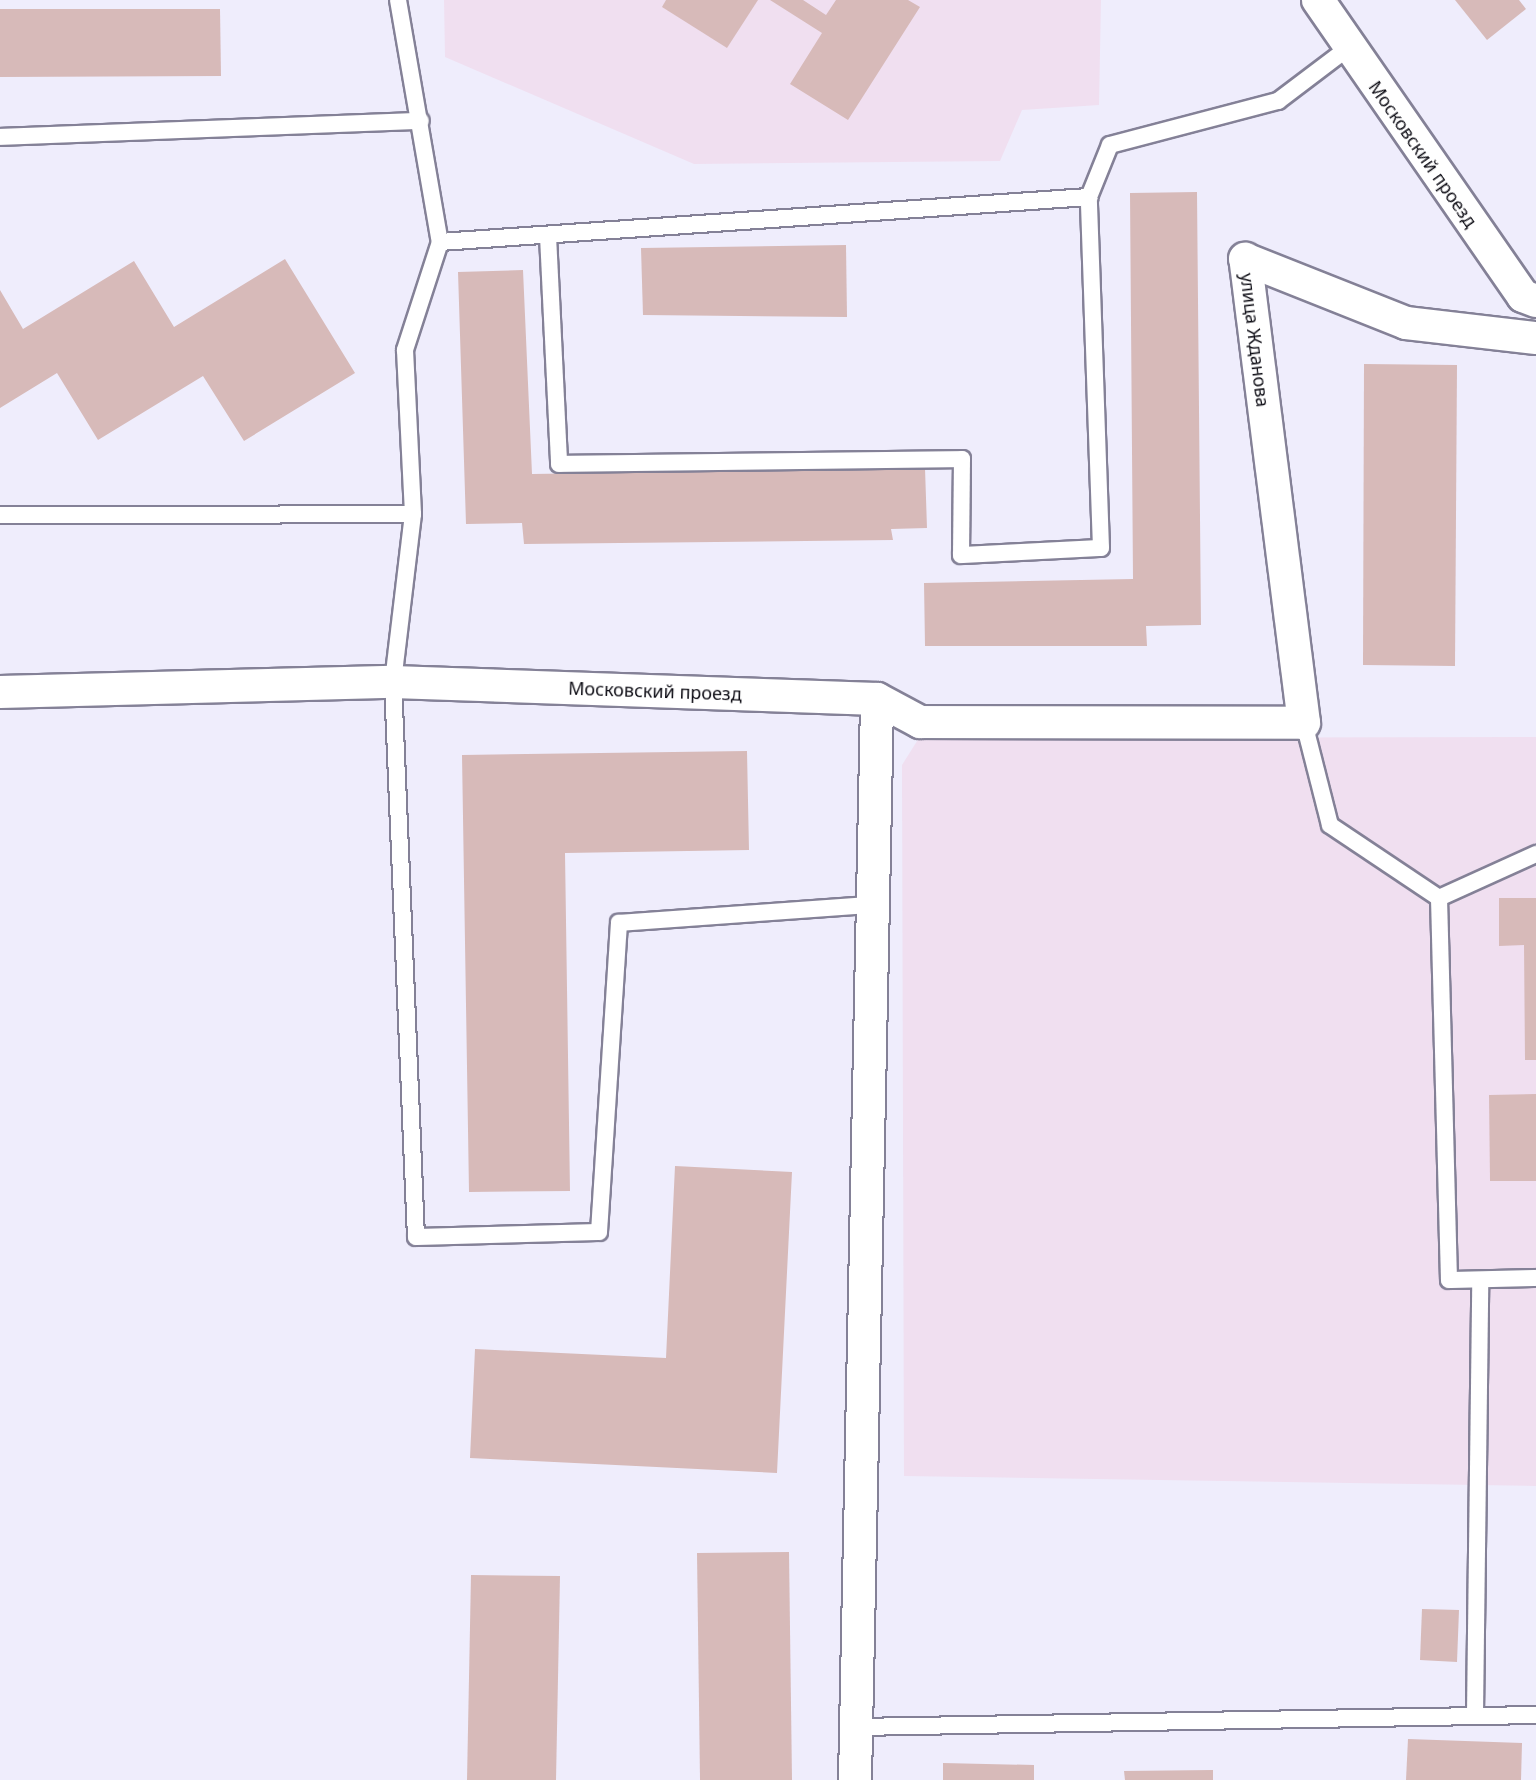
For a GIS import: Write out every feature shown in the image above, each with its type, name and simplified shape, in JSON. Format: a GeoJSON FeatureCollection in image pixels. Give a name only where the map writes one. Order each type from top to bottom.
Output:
{"type":"FeatureCollection","features":[{"type":"Feature","properties":{"kind":"street","name":"Московский проезд"},"geometry":{"type":"LineString","coordinates":[[1318,0],[1348,48],[1523,296],[1536,301]]}},
{"type":"Feature","properties":{"kind":"street","name":"улица Жданова"},"geometry":{"type":"LineString","coordinates":[[1304,723],[1244,259],[1406,323],[1536,338]]}},
{"type":"Feature","properties":{"kind":"street","name":"Московский проезд"},"geometry":{"type":"LineString","coordinates":[[0,692],[393,682],[877,699],[920,722],[1304,723]]}},
{"type":"Feature","properties":{"kind":"street"},"geometry":{"type":"LineString","coordinates":[[856,1780],[870,905],[877,699]]}},
{"type":"Feature","properties":{"kind":"lane"},"geometry":{"type":"LineString","coordinates":[[398,0],[440,242],[405,350],[413,514],[393,682],[416,1237],[599,1232],[619,923],[870,905]]}},
{"type":"Feature","properties":{"kind":"lane"},"geometry":{"type":"LineString","coordinates":[[548,236],[559,464],[962,459],[961,555],[1101,548],[1088,197],[1110,145],[1278,101],[1348,48]]}},
{"type":"Feature","properties":{"kind":"lane"},"geometry":{"type":"LineString","coordinates":[[0,137],[421,121]]}},
{"type":"Feature","properties":{"kind":"lane"},"geometry":{"type":"LineString","coordinates":[[440,242],[1088,197]]}},
{"type":"Feature","properties":{"kind":"lane"},"geometry":{"type":"LineString","coordinates":[[0,515],[413,514]]}},
{"type":"Feature","properties":{"kind":"lane"},"geometry":{"type":"LineString","coordinates":[[1304,723],[1331,825],[1439,898]]}},
{"type":"Feature","properties":{"kind":"lane"},"geometry":{"type":"LineString","coordinates":[[1439,898],[1536,854]]}},
{"type":"Feature","properties":{"kind":"lane"},"geometry":{"type":"LineString","coordinates":[[1439,898],[1449,1280],[1536,1278]]}},
{"type":"Feature","properties":{"kind":"lane"},"geometry":{"type":"LineString","coordinates":[[1475,1714],[1480,1281]]}},
{"type":"Feature","properties":{"kind":"lane"},"geometry":{"type":"LineString","coordinates":[[856,1727],[1536,1715]]}},
{"type":"Feature","properties":{"kind":"shaded area"},"geometry":{"type":"Polygon","coordinates":[[[444,0],[1101,0],[1099,105],[1022,110],[1000,161],[694,164],[445,57],[444,0]]]}},
{"type":"Feature","properties":{"kind":"shaded area"},"geometry":{"type":"Polygon","coordinates":[[[1536,737],[1536,1486],[904,1476],[902,765],[919,738],[1536,737]]]}},
{"type":"Feature","properties":{"kind":"building"},"geometry":{"type":"Polygon","coordinates":[[[666,0],[758,0],[727,48],[662,7],[666,0]]]}},
{"type":"Feature","properties":{"kind":"building"},"geometry":{"type":"Polygon","coordinates":[[[770,0],[803,0],[826,15],[836,0],[908,0],[920,7],[848,120],[790,84],[822,33],[770,0]]]}},
{"type":"Feature","properties":{"kind":"building"},"geometry":{"type":"Polygon","coordinates":[[[1455,0],[1519,0],[1526,9],[1487,40],[1455,0]]]}},
{"type":"Feature","properties":{"kind":"building"},"geometry":{"type":"Polygon","coordinates":[[[0,9],[220,9],[221,76],[0,77],[0,9]]]}},
{"type":"Feature","properties":{"kind":"building"},"geometry":{"type":"Polygon","coordinates":[[[1197,192],[1201,625],[1146,626],[1147,646],[925,646],[924,583],[1133,579],[1130,193],[1197,192]]]}},
{"type":"Feature","properties":{"kind":"building"},"geometry":{"type":"Polygon","coordinates":[[[846,245],[847,317],[643,315],[641,248],[846,245]]]}},
{"type":"Feature","properties":{"kind":"building"},"geometry":{"type":"Polygon","coordinates":[[[285,259],[355,373],[244,441],[203,376],[98,440],[57,373],[0,408],[0,290],[23,329],[134,261],[174,327],[285,259]]]}},
{"type":"Feature","properties":{"kind":"building"},"geometry":{"type":"Polygon","coordinates":[[[523,270],[532,474],[925,468],[927,528],[891,529],[893,540],[524,544],[522,523],[466,524],[458,272],[523,270]]]}},
{"type":"Feature","properties":{"kind":"building"},"geometry":{"type":"Polygon","coordinates":[[[1364,364],[1457,365],[1455,666],[1363,665],[1364,364]]]}},
{"type":"Feature","properties":{"kind":"building"},"geometry":{"type":"Polygon","coordinates":[[[747,751],[749,850],[565,853],[570,1191],[469,1192],[462,755],[747,751]]]}},
{"type":"Feature","properties":{"kind":"building"},"geometry":{"type":"Polygon","coordinates":[[[1499,898],[1536,898],[1536,1060],[1525,1060],[1524,945],[1499,946],[1499,898]]]}},
{"type":"Feature","properties":{"kind":"building"},"geometry":{"type":"Polygon","coordinates":[[[1536,1094],[1536,1181],[1490,1181],[1489,1095],[1536,1094]]]}},
{"type":"Feature","properties":{"kind":"building"},"geometry":{"type":"Polygon","coordinates":[[[675,1166],[792,1172],[777,1473],[470,1458],[475,1349],[666,1358],[675,1166]]]}},
{"type":"Feature","properties":{"kind":"building"},"geometry":{"type":"Polygon","coordinates":[[[789,1552],[792,1780],[700,1780],[697,1553],[789,1552]]]}},
{"type":"Feature","properties":{"kind":"building"},"geometry":{"type":"Polygon","coordinates":[[[471,1575],[560,1576],[556,1780],[467,1780],[471,1575]]]}},
{"type":"Feature","properties":{"kind":"building"},"geometry":{"type":"Polygon","coordinates":[[[1422,1609],[1459,1610],[1457,1662],[1420,1660],[1422,1609]]]}},
{"type":"Feature","properties":{"kind":"building"},"geometry":{"type":"Polygon","coordinates":[[[1408,1739],[1522,1743],[1521,1780],[1406,1780],[1408,1739]]]}},
{"type":"Feature","properties":{"kind":"building"},"geometry":{"type":"Polygon","coordinates":[[[943,1763],[1034,1765],[1034,1780],[943,1780],[943,1763]]]}},
{"type":"Feature","properties":{"kind":"building"},"geometry":{"type":"Polygon","coordinates":[[[1213,1770],[1213,1780],[1125,1780],[1124,1771],[1213,1770]]]}}]}
